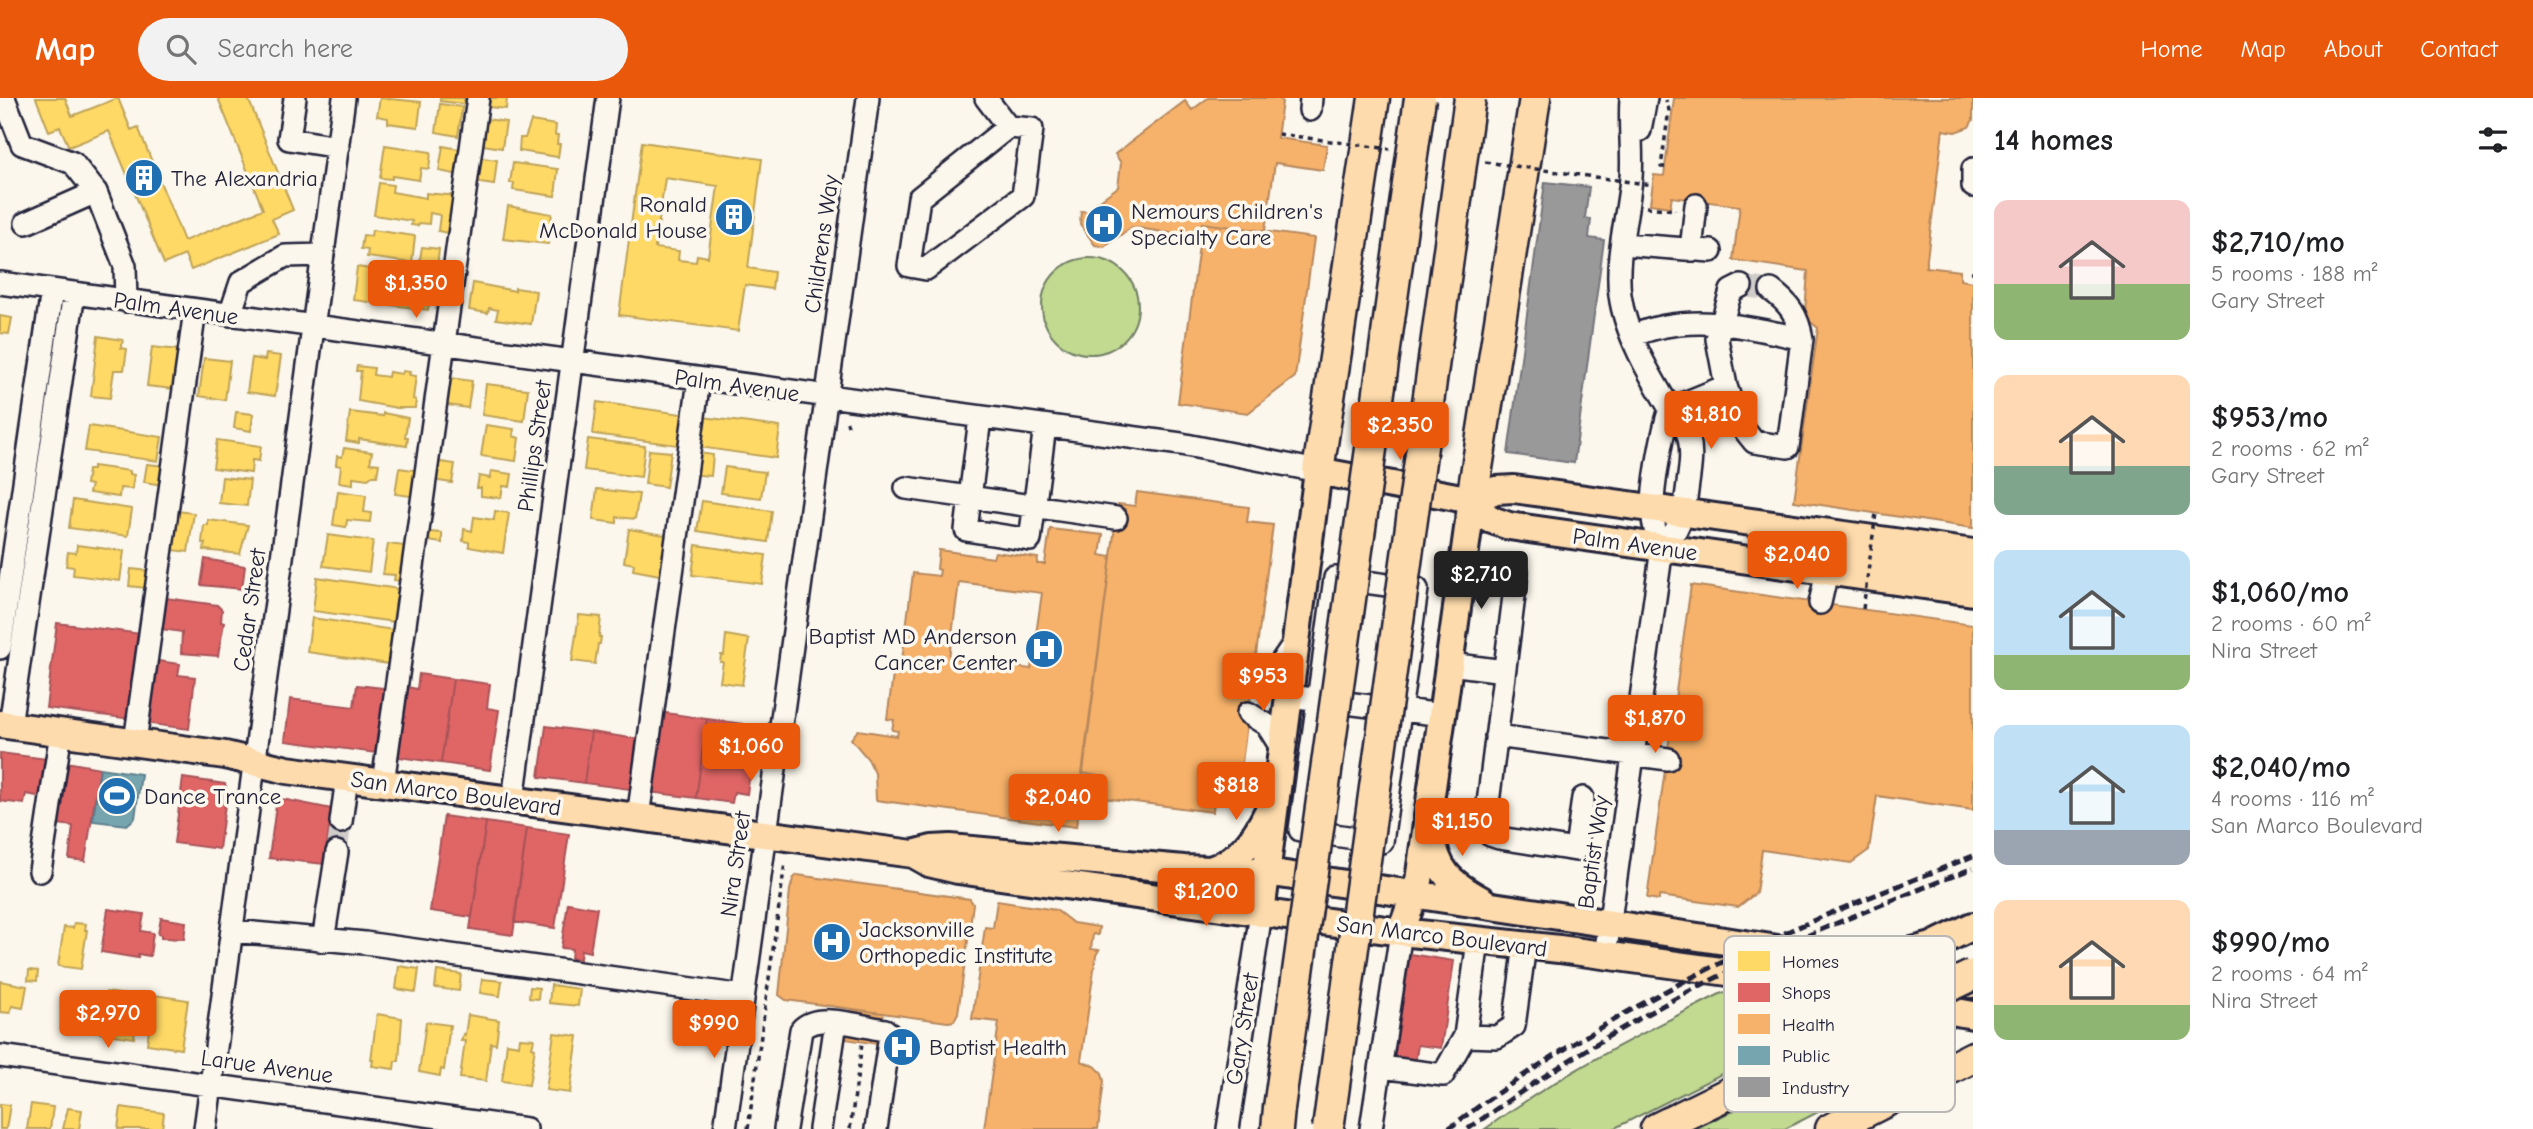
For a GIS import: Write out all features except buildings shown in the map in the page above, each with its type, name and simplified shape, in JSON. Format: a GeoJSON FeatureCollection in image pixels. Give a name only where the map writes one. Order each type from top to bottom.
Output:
{"type":"FeatureCollection","features":[{"type":"Feature","properties":{"kind":"highway"},"geometry":{"type":"LineString","coordinates":[[1318,471],[1374,98]]}},
{"type":"Feature","properties":{"kind":"highway"},"geometry":{"type":"LineString","coordinates":[[1277,1129],[1420,98]]}},
{"type":"Feature","properties":{"kind":"highway"},"geometry":{"type":"LineString","coordinates":[[1328,1129],[1470,98]]}},
{"type":"Feature","properties":{"kind":"highway"},"geometry":{"type":"LineString","coordinates":[[1472,500],[1535,98]]}},
{"type":"Feature","properties":{"kind":"highway"},"geometry":{"type":"LineString","coordinates":[[1955,984],[1973,975]]}},
{"type":"Feature","properties":{"kind":"highway"},"geometry":{"type":"LineString","coordinates":[[1955,1066],[1973,1057]]}},
{"type":"Feature","properties":{"kind":"highway"},"geometry":{"type":"LineString","coordinates":[[1656,1129],[1724,1096]]}},
{"type":"Feature","properties":{"kind":"highway"},"geometry":{"type":"LineString","coordinates":[[1831,1129],[1865,1112]]}},
{"type":"Feature","properties":{"kind":"main road","name":"Palm Avenue"},"geometry":{"type":"LineString","coordinates":[[1318,471],[1472,500],[1488,492],[1514,488],[1973,553]]}},
{"type":"Feature","properties":{"kind":"main road","name":"Gary Street"},"geometry":{"type":"LineString","coordinates":[[1261,913],[1318,471]]}},
{"type":"Feature","properties":{"kind":"main road","name":"Palm Avenue"},"geometry":{"type":"LineString","coordinates":[[1472,500],[1483,514],[1502,525],[1973,592]]}},
{"type":"Feature","properties":{"kind":"main road"},"geometry":{"type":"LineString","coordinates":[[1401,932],[1416,894],[1472,500]]}},
{"type":"Feature","properties":{"kind":"main road"},"geometry":{"type":"LineString","coordinates":[[1827,572],[1846,561],[1863,558],[1973,571]]}},
{"type":"Feature","properties":{"kind":"main road","name":"San Marco Boulevard"},"geometry":{"type":"LineString","coordinates":[[5,724],[225,755],[287,770],[913,854],[929,863],[958,870],[1401,932],[1525,945],[1724,973]]}},
{"type":"Feature","properties":{"kind":"main road"},"geometry":{"type":"LineString","coordinates":[[1209,870],[1233,859],[1249,845],[1277,791]]}},
{"type":"Feature","properties":{"kind":"main road"},"geometry":{"type":"LineString","coordinates":[[1430,807],[1434,849],[1443,872],[1458,886],[1496,908]]}},
{"type":"Feature","properties":{"kind":"main road","name":"San Marco Boulevard"},"geometry":{"type":"LineString","coordinates":[[913,854],[950,848],[1209,870],[1266,872],[1724,942]]}},
{"type":"Feature","properties":{"kind":"main road"},"geometry":{"type":"LineString","coordinates":[[1952,936],[1973,926]]}},
{"type":"Feature","properties":{"kind":"main road","name":"San Marco Boulevard"},"geometry":{"type":"LineString","coordinates":[[1955,981],[1973,984]]}},
{"type":"Feature","properties":{"kind":"main road","name":"San Marco Boulevard"},"geometry":{"type":"LineString","coordinates":[[1955,1012],[1973,1015]]}},
{"type":"Feature","properties":{"kind":"street"},"geometry":{"type":"LineString","coordinates":[[4,98],[22,144],[73,163],[96,192],[125,266],[126,301]]}},
{"type":"Feature","properties":{"kind":"street"},"geometry":{"type":"LineString","coordinates":[[295,98],[289,139],[338,146]]}},
{"type":"Feature","properties":{"kind":"street","name":"Cedar Street"},"geometry":{"type":"LineString","coordinates":[[205,1129],[344,98]]}},
{"type":"Feature","properties":{"kind":"street"},"geometry":{"type":"LineString","coordinates":[[383,783],[478,98]]}},
{"type":"Feature","properties":{"kind":"street","name":"Phillips Street"},"geometry":{"type":"LineString","coordinates":[[513,800],[608,98]]}},
{"type":"Feature","properties":{"kind":"street","name":"Childrens Way"},"geometry":{"type":"LineString","coordinates":[[826,397],[868,98]]}},
{"type":"Feature","properties":{"kind":"street"},"geometry":{"type":"LineString","coordinates":[[986,98],[1008,127],[1032,129],[1023,196],[926,269],[909,266],[919,198],[1008,127]]}},
{"type":"Feature","properties":{"kind":"street","name":"Baptist Way"},"geometry":{"type":"LineString","coordinates":[[1633,98],[1640,178],[1636,210],[1622,244],[1620,293],[1624,314],[1633,336],[1670,409],[1686,429],[1690,449],[1684,512],[1676,533],[1662,548]]}},
{"type":"Feature","properties":{"kind":"street"},"geometry":{"type":"LineString","coordinates":[[1973,170],[1973,186]]}},
{"type":"Feature","properties":{"kind":"street"},"geometry":{"type":"LineString","coordinates":[[26,223],[96,192]]}},
{"type":"Feature","properties":{"kind":"street"},"geometry":{"type":"LineString","coordinates":[[1622,244],[1701,250],[1686,204]]}},
{"type":"Feature","properties":{"kind":"street"},"geometry":{"type":"LineString","coordinates":[[230,315],[241,282],[285,256],[323,255]]}},
{"type":"Feature","properties":{"kind":"street","name":"Palm Avenue"},"geometry":{"type":"LineString","coordinates":[[0,283],[1181,444],[1318,471]]}},
{"type":"Feature","properties":{"kind":"street"},"geometry":{"type":"LineString","coordinates":[[1741,286],[1731,291],[1717,339],[1726,386],[1738,422],[1754,442],[1788,447],[1802,339],[1798,318],[1784,300],[1771,290]]}},
{"type":"Feature","properties":{"kind":"street"},"geometry":{"type":"LineString","coordinates":[[0,645],[52,290]]}},
{"type":"Feature","properties":{"kind":"street"},"geometry":{"type":"LineString","coordinates":[[5,724],[74,293]]}},
{"type":"Feature","properties":{"kind":"street"},"geometry":{"type":"LineString","coordinates":[[135,742],[195,310]]}},
{"type":"Feature","properties":{"kind":"street"},"geometry":{"type":"LineString","coordinates":[[1633,336],[1669,324],[1688,322],[1763,329],[1802,339]]}},
{"type":"Feature","properties":{"kind":"street"},"geometry":{"type":"LineString","coordinates":[[638,817],[699,380]]}},
{"type":"Feature","properties":{"kind":"street"},"geometry":{"type":"LineString","coordinates":[[1670,409],[1726,386]]}},
{"type":"Feature","properties":{"kind":"street","name":"Nira Street"},"geometry":{"type":"LineString","coordinates":[[725,1129],[826,397]]}},
{"type":"Feature","properties":{"kind":"street","name":"Baptist Way"},"geometry":{"type":"LineString","coordinates":[[1605,956],[1662,548],[1656,533],[1653,508],[1662,437],[1670,409]]}},
{"type":"Feature","properties":{"kind":"street"},"geometry":{"type":"LineString","coordinates":[[980,418],[966,530],[1030,540],[1045,426]]}},
{"type":"Feature","properties":{"kind":"street"},"geometry":{"type":"LineString","coordinates":[[906,488],[1116,518]]}},
{"type":"Feature","properties":{"kind":"street"},"geometry":{"type":"LineString","coordinates":[[1517,572],[1484,822],[1486,831],[1499,838],[1576,850],[1583,799]]}},
{"type":"Feature","properties":{"kind":"street"},"geometry":{"type":"LineString","coordinates":[[1820,603],[1827,572]]}},
{"type":"Feature","properties":{"kind":"street"},"geometry":{"type":"LineString","coordinates":[[1335,578],[1417,589],[1382,842],[1300,830],[1318,699],[1335,578]]}},
{"type":"Feature","properties":{"kind":"street"},"geometry":{"type":"LineString","coordinates":[[1253,683],[1275,671],[1296,640]]}},
{"type":"Feature","properties":{"kind":"street"},"geometry":{"type":"LineString","coordinates":[[1450,664],[1504,671]]}},
{"type":"Feature","properties":{"kind":"street"},"geometry":{"type":"LineString","coordinates":[[1289,696],[1443,715]]}},
{"type":"Feature","properties":{"kind":"street"},"geometry":{"type":"LineString","coordinates":[[1248,713],[1266,725],[1282,748]]}},
{"type":"Feature","properties":{"kind":"street"},"geometry":{"type":"LineString","coordinates":[[40,871],[61,732]]}},
{"type":"Feature","properties":{"kind":"street"},"geometry":{"type":"LineString","coordinates":[[1496,736],[1668,759]]}},
{"type":"Feature","properties":{"kind":"street"},"geometry":{"type":"LineString","coordinates":[[341,822],[347,778]]}},
{"type":"Feature","properties":{"kind":"street"},"geometry":{"type":"LineString","coordinates":[[323,941],[337,852]]}},
{"type":"Feature","properties":{"kind":"street","name":"Gary Street"},"geometry":{"type":"LineString","coordinates":[[1228,1129],[1261,913]]}},
{"type":"Feature","properties":{"kind":"street"},"geometry":{"type":"LineString","coordinates":[[232,930],[365,943],[743,996]]}},
{"type":"Feature","properties":{"kind":"street"},"geometry":{"type":"LineString","coordinates":[[1371,1129],[1401,932]]}},
{"type":"Feature","properties":{"kind":"street"},"geometry":{"type":"LineString","coordinates":[[1381,1067],[1443,1075],[1465,1036],[1478,941]]}},
{"type":"Feature","properties":{"kind":"street"},"geometry":{"type":"LineString","coordinates":[[1465,1036],[1497,1037],[1514,1026],[1525,945]]}},
{"type":"Feature","properties":{"kind":"street"},"geometry":{"type":"LineString","coordinates":[[785,1129],[801,1030],[806,1024],[821,1020],[885,1030],[890,1034],[876,1129]]}},
{"type":"Feature","properties":{"kind":"street"},"geometry":{"type":"LineString","coordinates":[[820,1129],[836,1022]]}},
{"type":"Feature","properties":{"kind":"street","name":"Larue Avenue"},"geometry":{"type":"LineString","coordinates":[[0,1056],[526,1129]]}},
{"type":"Feature","properties":{"kind":"path"},"geometry":{"type":"LineString","coordinates":[[1665,167],[1661,167],[1671,110],[1667,98]]}},
{"type":"Feature","properties":{"kind":"path"},"geometry":{"type":"LineString","coordinates":[[1640,178],[1647,193]]}},
{"type":"Feature","properties":{"kind":"path"},"geometry":{"type":"LineString","coordinates":[[1636,210],[1675,211],[1686,204]]}},
{"type":"Feature","properties":{"kind":"path"},"geometry":{"type":"LineString","coordinates":[[1863,610],[1876,513]]}},
{"type":"Feature","properties":{"kind":"path"},"geometry":{"type":"LineString","coordinates":[[748,1129],[785,863]]}},
{"type":"Feature","properties":{"kind":"path"},"geometry":{"type":"LineString","coordinates":[[850,1129],[864,1027]]}},
{"type":"Feature","properties":{"kind":"green space"},"geometry":{"type":"Polygon","coordinates":[[[1090,258],[1108,262],[1124,272],[1134,288],[1138,306],[1134,324],[1124,340],[1108,350],[1090,354],[1072,350],[1056,340],[1046,324],[1042,306],[1046,288],[1056,272],[1072,262],[1090,258]]]}},
{"type":"Feature","properties":{"kind":"green space"},"geometry":{"type":"Polygon","coordinates":[[[1724,993],[1724,1073],[1613,1129],[1485,1129],[1571,1073],[1724,993]]]}},
{"type":"Feature","properties":{"kind":"green space"},"geometry":{"type":"Polygon","coordinates":[[[1730,1112],[1818,1112],[1785,1129],[1695,1129],[1730,1112]]]}},
{"type":"Feature","properties":{"kind":"tunnel"},"geometry":{"type":"LineString","coordinates":[[1741,286],[1771,290]]}},
{"type":"Feature","properties":{"kind":"tunnel"},"geometry":{"type":"LineString","coordinates":[[337,852],[341,822]]}},
{"type":"Feature","properties":{"kind":"railway"},"geometry":{"type":"LineString","coordinates":[[1779,936],[1973,856]]}},
{"type":"Feature","properties":{"kind":"railway"},"geometry":{"type":"LineString","coordinates":[[1808,936],[1973,868]]}},
{"type":"Feature","properties":{"kind":"railway"},"geometry":{"type":"LineString","coordinates":[[1448,1129],[1557,1054],[1673,987],[1724,962]]}},
{"type":"Feature","properties":{"kind":"railway"},"geometry":{"type":"LineString","coordinates":[[1468,1129],[1594,1045],[1724,974]]}},
{"type":"Feature","properties":{"kind":"place","name":"The Alexandria"},"geometry":{"type":"Point","coordinates":[144,178]}},
{"type":"Feature","properties":{"kind":"place","name":"Ronald McDonald House"},"geometry":{"type":"Point","coordinates":[734,217]}},
{"type":"Feature","properties":{"kind":"place","name":"Nemours Children's Specialty Care"},"geometry":{"type":"Point","coordinates":[1104,224]}},
{"type":"Feature","properties":{"kind":"place","name":"Baptist MD Anderson Cancer Center"},"geometry":{"type":"Point","coordinates":[1044,649]}},
{"type":"Feature","properties":{"kind":"place","name":"Dance Trance"},"geometry":{"type":"Point","coordinates":[117,796]}},
{"type":"Feature","properties":{"kind":"place","name":"Jacksonville Orthopedic Institute"},"geometry":{"type":"Point","coordinates":[832,942]}},
{"type":"Feature","properties":{"kind":"place","name":"Baptist Health"},"geometry":{"type":"Point","coordinates":[902,1047]}}]}
